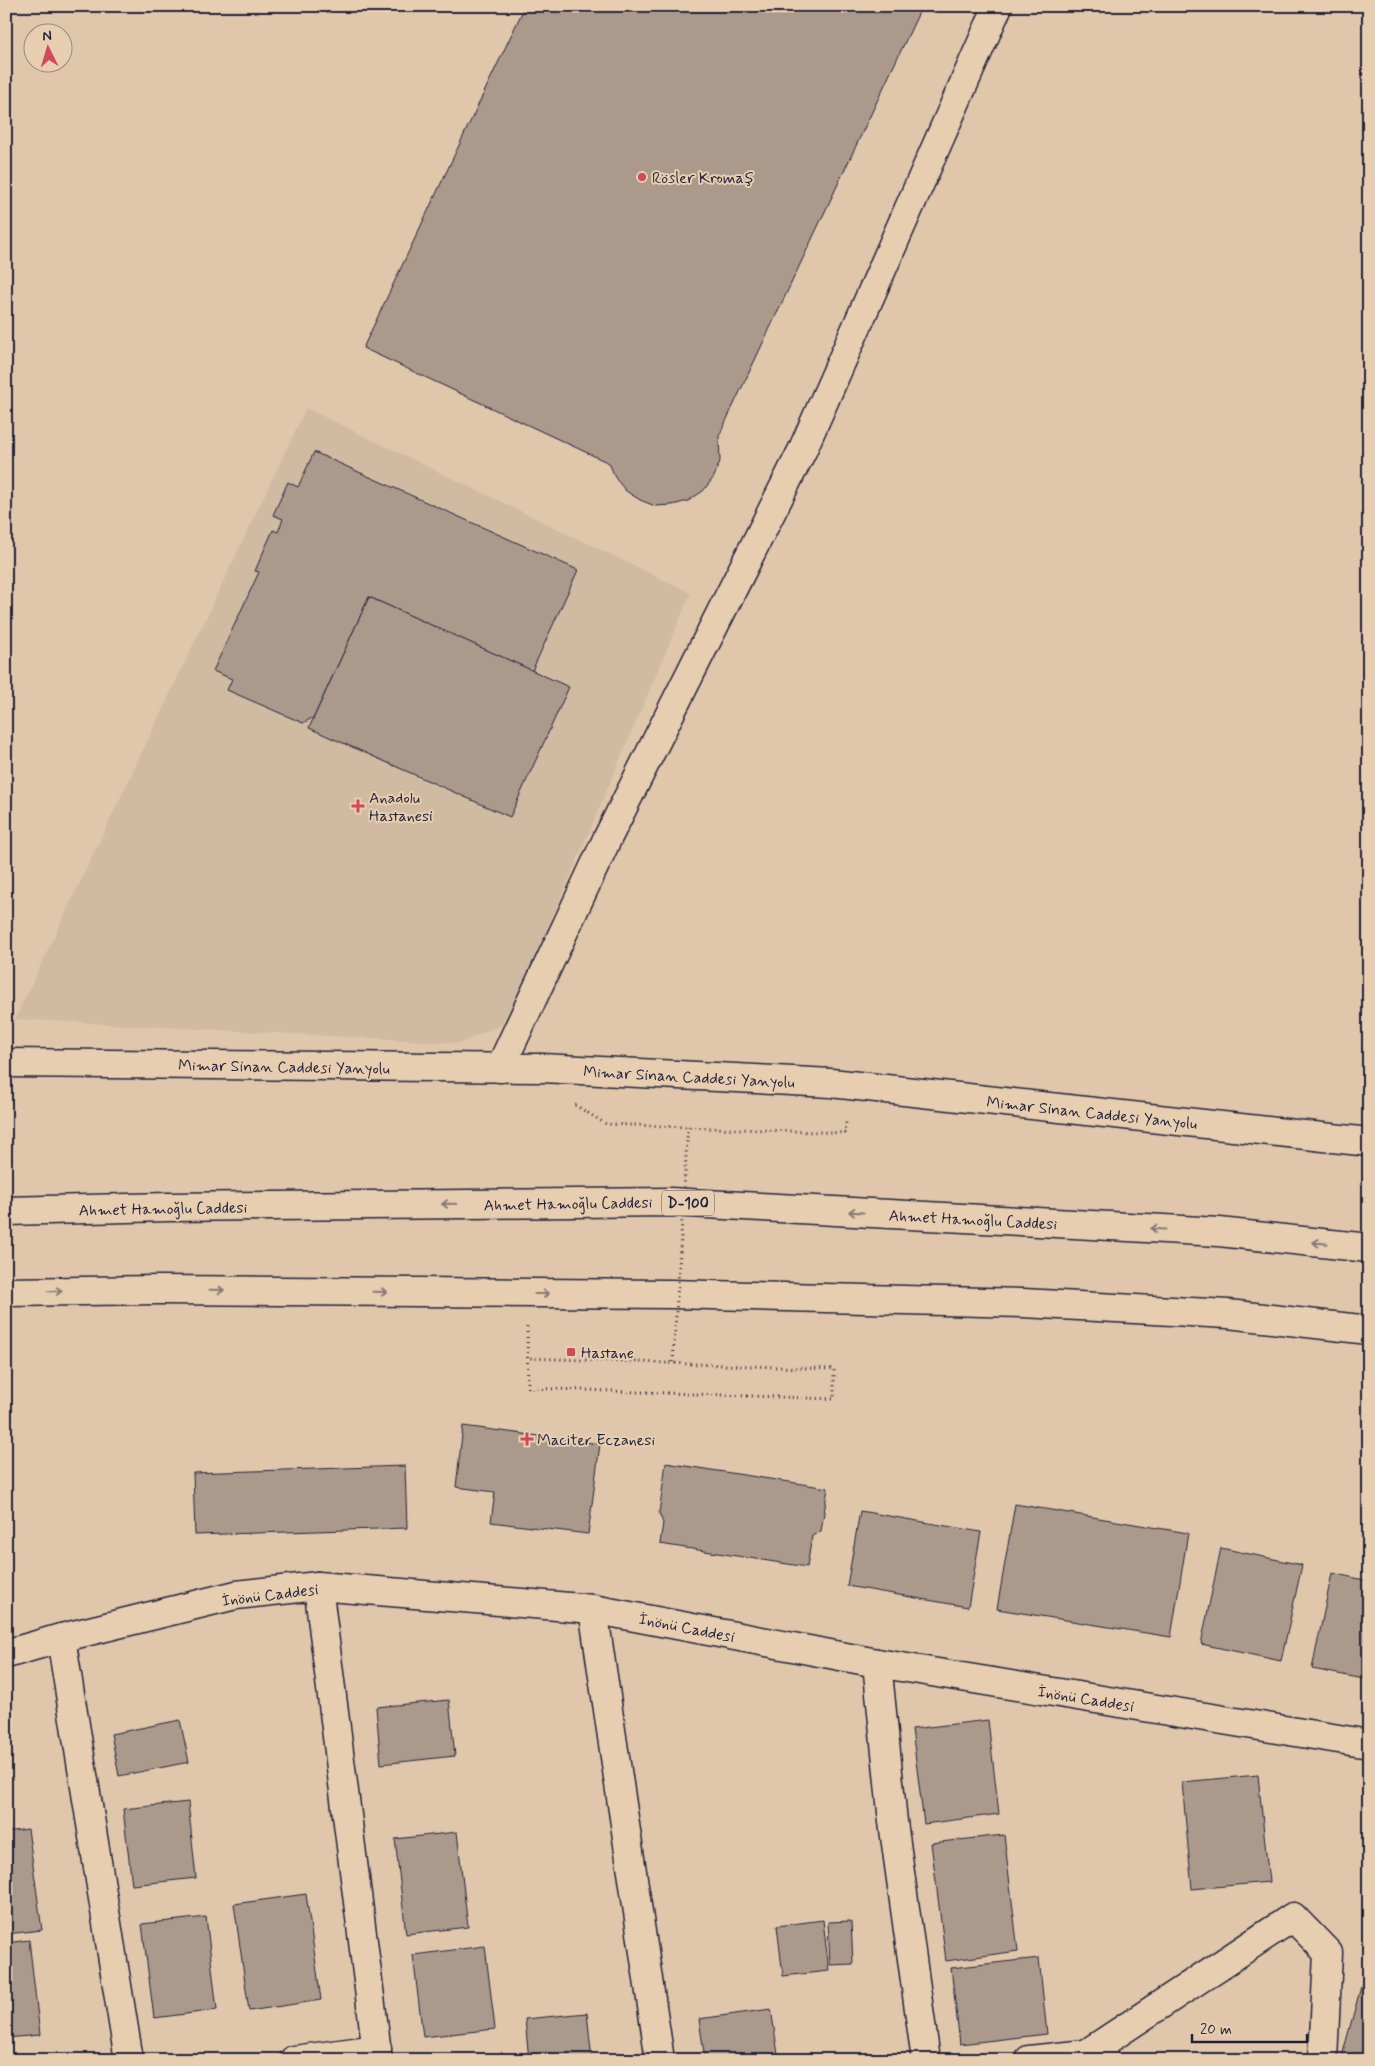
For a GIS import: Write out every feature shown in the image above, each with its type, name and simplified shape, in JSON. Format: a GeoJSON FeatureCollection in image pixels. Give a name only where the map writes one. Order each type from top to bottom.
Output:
{"type":"FeatureCollection","features":[{"type":"Feature","properties":{"kind":"main road"},"geometry":{"type":"LineString","coordinates":[[500,1068],[608,837],[802,451],[998,6]]}},
{"type":"Feature","properties":{"kind":"main road","name":"Mimar Sinan Caddesi Yanyolu"},"geometry":{"type":"LineString","coordinates":[[6,1063],[500,1068],[831,1083],[1369,1142]]}},
{"type":"Feature","properties":{"kind":"main road","name":"Ahmet Hamoğlu Caddesi"},"geometry":{"type":"LineString","coordinates":[[6,1211],[168,1207],[670,1202],[1219,1232],[1369,1248]]}},
{"type":"Feature","properties":{"kind":"main road"},"geometry":{"type":"LineString","coordinates":[[6,1292],[159,1290],[670,1294],[1023,1303],[1228,1314],[1369,1330]]}},
{"type":"Feature","properties":{"kind":"main road"},"geometry":{"type":"LineString","coordinates":[[294,2060],[378,2054],[318,1586]]}},
{"type":"Feature","properties":{"kind":"main road","name":"İnönü Caddesi"},"geometry":{"type":"LineString","coordinates":[[6,1654],[61,1638],[236,1595],[318,1586],[593,1609],[877,1663],[1369,1744]]}},
{"type":"Feature","properties":{"kind":"main road"},"geometry":{"type":"LineString","coordinates":[[593,1609],[660,2060]]}},
{"type":"Feature","properties":{"kind":"main road"},"geometry":{"type":"LineString","coordinates":[[61,1638],[129,2060]]}},
{"type":"Feature","properties":{"kind":"main road"},"geometry":{"type":"LineString","coordinates":[[877,1663],[893,1822],[926,2060]]}},
{"type":"Feature","properties":{"kind":"main road"},"geometry":{"type":"LineString","coordinates":[[1029,2060],[1098,2057],[1293,1917],[1328,1954],[1323,2060]]}},
{"type":"Feature","properties":{"kind":"path"},"geometry":{"type":"LineString","coordinates":[[573,1104],[606,1124],[688,1126],[673,1362]]}},
{"type":"Feature","properties":{"kind":"path"},"geometry":{"type":"LineString","coordinates":[[526,1294],[528,1388],[834,1399],[834,1369],[528,1358]]}},
{"type":"Feature","properties":{"kind":"shaded area","name":"Anadolu Hastanesi"},"geometry":{"type":"Polygon","coordinates":[[[306,408],[691,593],[508,1022],[460,1043],[15,1019],[306,408]]]}},
{"type":"Feature","properties":{"kind":"building","name":"Rösler Kromaş"},"geometry":{"type":"Polygon","coordinates":[[[525,6],[922,6],[719,436],[720,461],[714,477],[703,491],[688,501],[672,505],[655,506],[640,500],[626,491],[616,479],[609,463],[363,348],[525,6]]]}},
{"type":"Feature","properties":{"kind":"building"},"geometry":{"type":"Polygon","coordinates":[[[314,452],[578,570],[532,671],[369,597],[314,717],[303,723],[227,690],[232,679],[213,671],[259,572],[255,571],[273,530],[278,532],[283,519],[273,515],[288,482],[298,487],[314,452]]]}},
{"type":"Feature","properties":{"kind":"building"},"geometry":{"type":"Polygon","coordinates":[[[369,597],[569,687],[510,817],[309,728],[369,597]]]}},
{"type":"Feature","properties":{"kind":"building"},"geometry":{"type":"Polygon","coordinates":[[[463,1426],[600,1444],[588,1534],[491,1522],[495,1492],[456,1487],[463,1426]]]}},
{"type":"Feature","properties":{"kind":"building"},"geometry":{"type":"Polygon","coordinates":[[[666,1463],[828,1488],[821,1531],[812,1536],[807,1567],[660,1544],[663,1523],[659,1513],[666,1463]]]}},
{"type":"Feature","properties":{"kind":"building"},"geometry":{"type":"Polygon","coordinates":[[[405,1466],[407,1528],[195,1535],[193,1473],[405,1466]]]}},
{"type":"Feature","properties":{"kind":"building"},"geometry":{"type":"Polygon","coordinates":[[[1015,1504],[1188,1533],[1171,1637],[997,1609],[1015,1504]]]}},
{"type":"Feature","properties":{"kind":"building"},"geometry":{"type":"Polygon","coordinates":[[[860,1511],[981,1532],[968,1607],[847,1586],[860,1511]]]}},
{"type":"Feature","properties":{"kind":"building"},"geometry":{"type":"Polygon","coordinates":[[[1221,1548],[1302,1565],[1281,1661],[1201,1644],[1221,1548]]]}},
{"type":"Feature","properties":{"kind":"building"},"geometry":{"type":"Polygon","coordinates":[[[1332,1573],[1369,1581],[1369,1680],[1312,1669],[1332,1573]]]}},
{"type":"Feature","properties":{"kind":"building"},"geometry":{"type":"Polygon","coordinates":[[[449,1700],[455,1756],[381,1764],[376,1707],[449,1700]]]}},
{"type":"Feature","properties":{"kind":"building"},"geometry":{"type":"Polygon","coordinates":[[[180,1720],[189,1762],[119,1776],[111,1734],[180,1720]]]}},
{"type":"Feature","properties":{"kind":"building"},"geometry":{"type":"Polygon","coordinates":[[[988,1720],[999,1814],[924,1824],[912,1729],[988,1720]]]}},
{"type":"Feature","properties":{"kind":"building"},"geometry":{"type":"Polygon","coordinates":[[[1258,1775],[1269,1882],[1192,1889],[1182,1782],[1258,1775]]]}},
{"type":"Feature","properties":{"kind":"building"},"geometry":{"type":"Polygon","coordinates":[[[188,1802],[196,1878],[132,1885],[123,1809],[188,1802]]]}},
{"type":"Feature","properties":{"kind":"building"},"geometry":{"type":"Polygon","coordinates":[[[28,1829],[42,1930],[6,1934],[6,1832],[28,1829]]]}},
{"type":"Feature","properties":{"kind":"building"},"geometry":{"type":"Polygon","coordinates":[[[457,1832],[468,1927],[406,1934],[395,1839],[457,1832]]]}},
{"type":"Feature","properties":{"kind":"building"},"geometry":{"type":"Polygon","coordinates":[[[1004,1835],[1018,1951],[946,1961],[931,1843],[1004,1835]]]}},
{"type":"Feature","properties":{"kind":"building"},"geometry":{"type":"Polygon","coordinates":[[[306,1894],[321,2000],[249,2011],[234,1904],[306,1894]]]}},
{"type":"Feature","properties":{"kind":"building"},"geometry":{"type":"Polygon","coordinates":[[[206,1917],[217,2010],[154,2018],[142,1924],[206,1917]]]}},
{"type":"Feature","properties":{"kind":"building"},"geometry":{"type":"Polygon","coordinates":[[[823,1920],[829,1971],[783,1976],[777,1926],[823,1920]]]}},
{"type":"Feature","properties":{"kind":"building"},"geometry":{"type":"Polygon","coordinates":[[[851,1921],[853,1964],[830,1965],[828,1922],[851,1921]]]}},
{"type":"Feature","properties":{"kind":"building"},"geometry":{"type":"Polygon","coordinates":[[[29,1940],[40,2035],[6,2038],[6,1943],[29,1940]]]}},
{"type":"Feature","properties":{"kind":"building"},"geometry":{"type":"Polygon","coordinates":[[[485,1946],[495,2029],[423,2037],[413,1955],[485,1946]]]}},
{"type":"Feature","properties":{"kind":"building"},"geometry":{"type":"Polygon","coordinates":[[[1369,1957],[1369,2060],[1341,2060],[1369,1957]]]}},
{"type":"Feature","properties":{"kind":"building"},"geometry":{"type":"Polygon","coordinates":[[[1039,1958],[1047,2034],[960,2044],[951,1968],[1039,1958]]]}},
{"type":"Feature","properties":{"kind":"building"},"geometry":{"type":"Polygon","coordinates":[[[771,2009],[778,2054],[736,2060],[705,2060],[699,2019],[771,2009]]]}},
{"type":"Feature","properties":{"kind":"building"},"geometry":{"type":"Polygon","coordinates":[[[587,2013],[592,2060],[529,2060],[525,2019],[587,2013]]]}},
{"type":"Feature","properties":{"kind":"place","name":"Rösler Kromaş"},"geometry":{"type":"Point","coordinates":[642,177]}},
{"type":"Feature","properties":{"kind":"place","name":"Anadolu Hastanesi"},"geometry":{"type":"Point","coordinates":[358,806]}},
{"type":"Feature","properties":{"kind":"place","name":"Hastane"},"geometry":{"type":"Point","coordinates":[571,1352]}},
{"type":"Feature","properties":{"kind":"place","name":"Maciter Eczanesi"},"geometry":{"type":"Point","coordinates":[527,1439]}}]}
